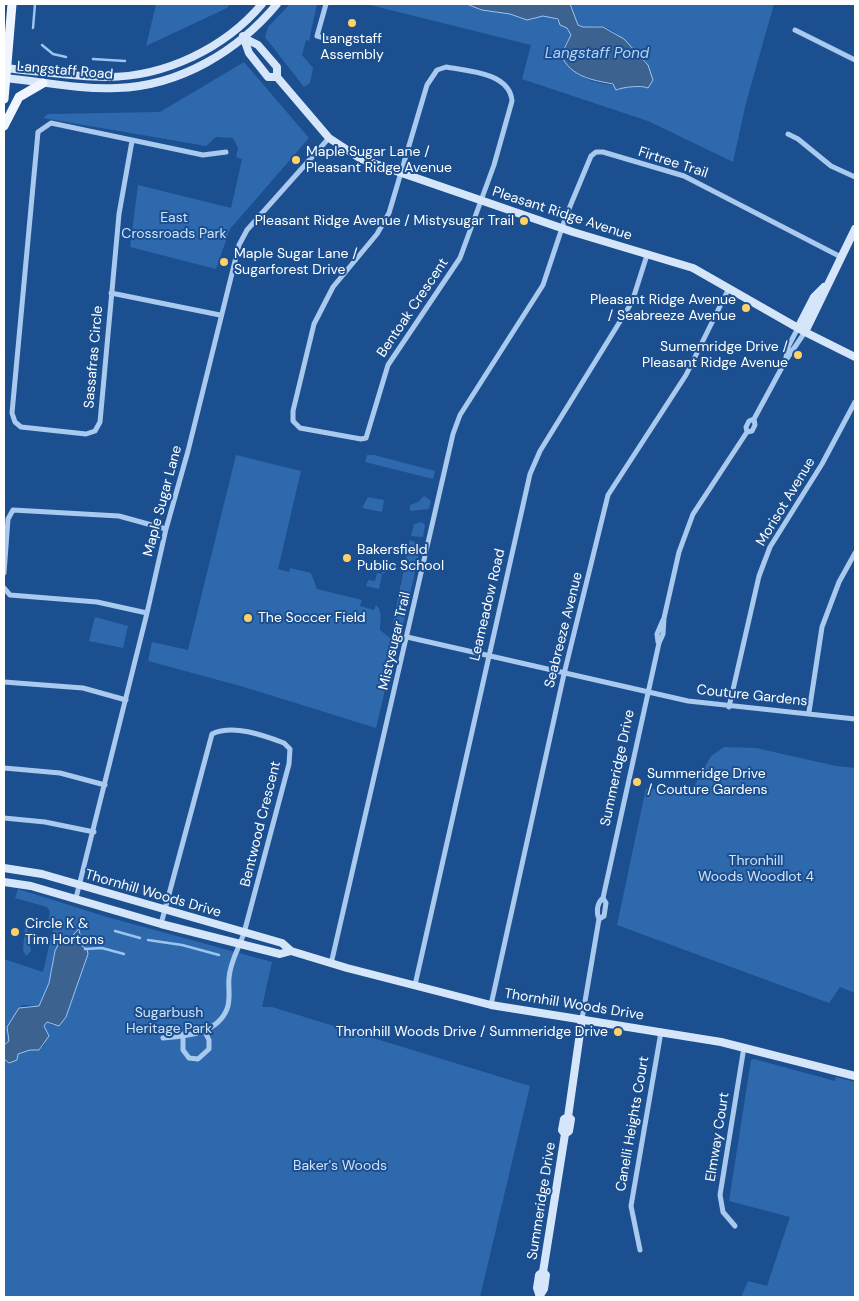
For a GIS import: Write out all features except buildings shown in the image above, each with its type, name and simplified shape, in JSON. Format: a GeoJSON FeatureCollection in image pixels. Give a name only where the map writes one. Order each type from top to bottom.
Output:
{"type":"FeatureCollection","features":[{"type":"Feature","properties":{"kind":"main road"},"geometry":{"type":"LineString","coordinates":[[4,98],[5,68],[12,4]]}},
{"type":"Feature","properties":{"kind":"main road"},"geometry":{"type":"LineString","coordinates":[[4,126],[14,103],[20,97],[43,83]]}},
{"type":"Feature","properties":{"kind":"street","name":"Langstaff Road"},"geometry":{"type":"LineString","coordinates":[[5,68],[85,76],[137,75],[174,64],[211,48],[237,28],[262,4]]}},
{"type":"Feature","properties":{"kind":"street","name":"Langstaff Road"},"geometry":{"type":"LineString","coordinates":[[5,78],[43,83],[118,88],[174,77],[217,58],[258,27],[277,4]]}},
{"type":"Feature","properties":{"kind":"street"},"geometry":{"type":"LineString","coordinates":[[326,4],[317,36],[334,41]]}},
{"type":"Feature","properties":{"kind":"street","name":"Pleasant Ridge Avenue"},"geometry":{"type":"LineString","coordinates":[[237,28],[244,38],[249,53],[268,77],[276,77]]}},
{"type":"Feature","properties":{"kind":"street"},"geometry":{"type":"LineString","coordinates":[[795,30],[855,60]]}},
{"type":"Feature","properties":{"kind":"street","name":"Pleasant Ridge Avenue"},"geometry":{"type":"LineString","coordinates":[[244,38],[258,45],[277,67],[276,77],[329,138],[362,159],[562,228],[693,268],[801,330],[855,357]]}},
{"type":"Feature","properties":{"kind":"street"},"geometry":{"type":"LineString","coordinates":[[402,174],[427,85],[437,70],[446,67],[503,81],[512,93],[512,101],[482,200]]}},
{"type":"Feature","properties":{"kind":"street","name":"Sassafras Circle"},"geometry":{"type":"LineString","coordinates":[[132,141],[119,214],[100,422],[95,431],[86,434],[21,427],[14,422],[12,413],[38,132],[51,123],[203,155],[226,152]]}},
{"type":"Feature","properties":{"kind":"street"},"geometry":{"type":"LineString","coordinates":[[788,134],[798,139],[831,166],[855,177]]}},
{"type":"Feature","properties":{"kind":"street","name":"Maple Sugar Lane"},"geometry":{"type":"LineString","coordinates":[[76,898],[148,613],[166,529],[188,451],[220,315],[239,245],[247,230],[329,138]]}},
{"type":"Feature","properties":{"kind":"street","name":"Firtree Trail"},"geometry":{"type":"LineString","coordinates":[[562,228],[586,164],[596,152],[603,152],[684,176],[841,257]]}},
{"type":"Feature","properties":{"kind":"street","name":"Bentoak Crescent"},"geometry":{"type":"LineString","coordinates":[[402,174],[389,214],[377,234],[333,287],[314,324],[293,411],[293,421],[300,428],[360,439],[366,438],[388,365],[460,258],[482,200]]}},
{"type":"Feature","properties":{"kind":"street","name":"Mistysugar Trail"},"geometry":{"type":"LineString","coordinates":[[331,964],[454,434],[460,415],[543,285],[562,228]]}},
{"type":"Feature","properties":{"kind":"street","name":"Summeridge Drive"},"geometry":{"type":"LineString","coordinates":[[539,1296],[544,1289],[546,1275],[543,1272],[565,1134],[569,1131],[571,1119],[568,1117],[599,919],[597,914],[599,901],[603,898],[658,643],[663,634],[664,618],[679,552],[693,514],[747,432],[752,431],[755,425],[754,419],[786,360],[789,345],[801,330],[814,297],[827,284],[855,229]]}},
{"type":"Feature","properties":{"kind":"street","name":"Leameadow Road"},"geometry":{"type":"LineString","coordinates":[[415,985],[530,474],[540,451],[632,302],[647,254]]}},
{"type":"Feature","properties":{"kind":"street","name":"Seabreeze Avenue"},"geometry":{"type":"LineString","coordinates":[[491,1005],[564,674],[608,495],[686,375],[729,288]]}},
{"type":"Feature","properties":{"kind":"street"},"geometry":{"type":"LineString","coordinates":[[111,292],[220,315]]}},
{"type":"Feature","properties":{"kind":"street","name":"Morisot Avenue"},"geometry":{"type":"LineString","coordinates":[[729,707],[759,576],[770,547],[822,464],[855,402]]}},
{"type":"Feature","properties":{"kind":"street"},"geometry":{"type":"LineString","coordinates":[[4,573],[8,519],[13,510],[118,516],[166,529]]}},
{"type":"Feature","properties":{"kind":"street"},"geometry":{"type":"LineString","coordinates":[[809,712],[822,627],[838,582],[855,553]]}},
{"type":"Feature","properties":{"kind":"street"},"geometry":{"type":"LineString","coordinates":[[4,588],[10,595],[96,602],[148,613]]}},
{"type":"Feature","properties":{"kind":"street","name":"Couture Gardens"},"geometry":{"type":"LineString","coordinates":[[407,637],[564,674],[729,707],[809,712],[855,719]]}},
{"type":"Feature","properties":{"kind":"street"},"geometry":{"type":"LineString","coordinates":[[4,682],[83,688],[126,700]]}},
{"type":"Feature","properties":{"kind":"street","name":"Bentwood Crescent"},"geometry":{"type":"LineString","coordinates":[[161,924],[212,734],[220,730],[230,729],[265,736],[284,743],[290,749],[289,764],[244,934],[234,957],[229,978],[230,998],[227,1010],[216,1024],[205,1032]]}},
{"type":"Feature","properties":{"kind":"street"},"geometry":{"type":"LineString","coordinates":[[4,768],[60,772],[105,784]]}},
{"type":"Feature","properties":{"kind":"street"},"geometry":{"type":"LineString","coordinates":[[4,818],[45,822],[94,832]]}},
{"type":"Feature","properties":{"kind":"street","name":"Thornhill Woods Drive"},"geometry":{"type":"LineString","coordinates":[[4,868],[42,874],[244,934],[282,943],[291,952]]}},
{"type":"Feature","properties":{"kind":"street","name":"Thornhill Woods Drive"},"geometry":{"type":"LineString","coordinates":[[4,882],[31,886],[161,924],[280,954],[291,952],[491,1005],[744,1047],[855,1076]]}},
{"type":"Feature","properties":{"kind":"street"},"geometry":{"type":"LineString","coordinates":[[163,1038],[183,1034],[205,1032],[209,1040],[209,1049],[198,1059],[189,1058],[183,1050],[183,1034]]}},
{"type":"Feature","properties":{"kind":"street","name":"Canelli Heights Court"},"geometry":{"type":"LineString","coordinates":[[640,1250],[631,1206],[661,1032]]}},
{"type":"Feature","properties":{"kind":"street","name":"Elmway Court"},"geometry":{"type":"LineString","coordinates":[[736,1226],[724,1212],[720,1195],[744,1047]]}},
{"type":"Feature","properties":{"kind":"green space"},"geometry":{"type":"Polygon","coordinates":[[[156,4],[230,4],[227,8],[146,46],[156,4]]]}},
{"type":"Feature","properties":{"kind":"green space"},"geometry":{"type":"Polygon","coordinates":[[[290,4],[317,4],[309,41],[306,40],[302,55],[313,68],[310,83],[304,87],[265,37],[268,27],[290,4]]]}},
{"type":"Feature","properties":{"kind":"green space"},"geometry":{"type":"Polygon","coordinates":[[[366,4],[467,4],[482,10],[510,14],[527,20],[543,16],[553,17],[567,28],[571,35],[563,49],[584,77],[604,84],[631,87],[644,86],[645,60],[611,30],[602,26],[584,27],[578,25],[570,4],[774,4],[746,103],[733,162],[648,121],[522,79],[531,45],[366,4]]]}},
{"type":"Feature","properties":{"kind":"green space","name":"East Crossroads Park"},"geometry":{"type":"Polygon","coordinates":[[[244,62],[309,138],[230,229],[216,269],[130,247],[138,185],[231,208],[242,159],[236,157],[238,148],[233,138],[216,137],[206,146],[43,118],[48,114],[160,112],[244,62]]]}},
{"type":"Feature","properties":{"kind":"green space"},"geometry":{"type":"Polygon","coordinates":[[[236,455],[301,471],[278,569],[289,572],[290,568],[311,573],[317,589],[362,600],[360,606],[374,610],[376,605],[380,610],[380,630],[396,643],[376,728],[244,687],[148,661],[152,642],[188,650],[236,455]]]}},
{"type":"Feature","properties":{"kind":"green space"},"geometry":{"type":"Polygon","coordinates":[[[367,455],[374,455],[435,471],[433,479],[365,462],[367,455]]]}},
{"type":"Feature","properties":{"kind":"green space"},"geometry":{"type":"Polygon","coordinates":[[[424,496],[431,501],[429,509],[410,511],[410,505],[418,502],[424,496]]]}},
{"type":"Feature","properties":{"kind":"green space"},"geometry":{"type":"Polygon","coordinates":[[[368,497],[384,500],[382,512],[362,508],[368,497]]]}},
{"type":"Feature","properties":{"kind":"green space"},"geometry":{"type":"Polygon","coordinates":[[[422,522],[425,525],[423,537],[411,536],[414,524],[422,522]]]}},
{"type":"Feature","properties":{"kind":"green space"},"geometry":{"type":"Polygon","coordinates":[[[410,540],[421,545],[402,630],[394,627],[393,622],[410,540]]]}},
{"type":"Feature","properties":{"kind":"green space"},"geometry":{"type":"Polygon","coordinates":[[[385,563],[391,564],[389,571],[382,574],[385,563]]]}},
{"type":"Feature","properties":{"kind":"green space"},"geometry":{"type":"Polygon","coordinates":[[[377,573],[382,574],[379,589],[366,586],[368,580],[375,581],[377,573]]]}},
{"type":"Feature","properties":{"kind":"green space"},"geometry":{"type":"Polygon","coordinates":[[[95,617],[128,626],[123,648],[89,641],[95,617]]]}},
{"type":"Feature","properties":{"kind":"green space","name":"Thronhill Woods Woodlot 4"},"geometry":{"type":"Polygon","coordinates":[[[724,747],[756,748],[836,766],[855,768],[855,993],[840,987],[829,1003],[617,925],[646,788],[690,794],[711,756],[724,747]]]}},
{"type":"Feature","properties":{"kind":"green space","name":"Baker's Woods"},"geometry":{"type":"Polygon","coordinates":[[[18,889],[107,917],[272,962],[262,1007],[272,1007],[530,1086],[480,1297],[4,1297],[4,959],[43,972],[54,924],[48,922],[50,912],[47,907],[15,898],[18,889]],[[78,930],[55,951],[49,983],[39,1006],[23,1005],[19,1008],[10,1037],[17,1060],[18,1054],[30,1050],[40,1050],[45,1044],[43,1026],[47,1022],[54,1026],[79,982],[78,976],[81,973],[87,949],[82,946],[78,930]]]}},
{"type":"Feature","properties":{"kind":"green space"},"geometry":{"type":"Polygon","coordinates":[[[25,927],[27,927],[31,951],[26,956],[23,950],[25,927]]]}},
{"type":"Feature","properties":{"kind":"green space"},"geometry":{"type":"Polygon","coordinates":[[[754,1059],[835,1081],[836,1077],[855,1082],[855,1297],[741,1297],[748,1281],[767,1286],[790,1217],[729,1201],[751,1060],[754,1059]]]}},
{"type":"Feature","properties":{"kind":"water","name":"Langstaff Pond"},"geometry":{"type":"Polygon","coordinates":[[[467,4],[570,4],[578,25],[583,27],[603,27],[624,39],[648,65],[653,80],[648,88],[632,87],[616,90],[613,84],[590,79],[576,73],[565,62],[561,55],[571,35],[567,28],[560,25],[558,19],[543,16],[527,20],[510,14],[482,10],[467,4]]]}},
{"type":"Feature","properties":{"kind":"water"},"geometry":{"type":"Polygon","coordinates":[[[79,929],[82,946],[87,949],[88,954],[66,1017],[59,1026],[47,1022],[44,1026],[49,1036],[39,1050],[30,1050],[18,1054],[17,1060],[9,1063],[4,1059],[4,1045],[9,1041],[7,1027],[19,1008],[39,1006],[49,983],[55,951],[61,939],[72,936],[79,929]]]}},
{"type":"Feature","properties":{"kind":"waterway"},"geometry":{"type":"LineString","coordinates":[[33,28],[35,4]]}},
{"type":"Feature","properties":{"kind":"waterway"},"geometry":{"type":"LineString","coordinates":[[42,45],[53,54],[66,57]]}},
{"type":"Feature","properties":{"kind":"waterway"},"geometry":{"type":"LineString","coordinates":[[93,59],[125,61]]}},
{"type":"Feature","properties":{"kind":"waterway"},"geometry":{"type":"LineString","coordinates":[[115,931],[140,938]]}},
{"type":"Feature","properties":{"kind":"waterway"},"geometry":{"type":"LineString","coordinates":[[148,940],[182,945],[219,955]]}},
{"type":"Feature","properties":{"kind":"waterway"},"geometry":{"type":"LineString","coordinates":[[85,949],[102,948],[124,954]]}},
{"type":"Feature","properties":{"kind":"place","name":"Langstaff Assembly"},"geometry":{"type":"Point","coordinates":[352,23]}},
{"type":"Feature","properties":{"kind":"place","name":"Maple Sugar Lane / Pleasant Ridge Avenue"},"geometry":{"type":"Point","coordinates":[296,160]}},
{"type":"Feature","properties":{"kind":"place","name":"Pleasant Ridge Avenue / Mistysugar Trail"},"geometry":{"type":"Point","coordinates":[524,221]}},
{"type":"Feature","properties":{"kind":"place","name":"Maple Sugar Lane / Sugarforest Drive"},"geometry":{"type":"Point","coordinates":[224,262]}},
{"type":"Feature","properties":{"kind":"place","name":"Pleasant Ridge Avenue / Seabreeze Avenue"},"geometry":{"type":"Point","coordinates":[746,308]}},
{"type":"Feature","properties":{"kind":"place","name":"Sumemridge Drive / Pleasant Ridge Avenue"},"geometry":{"type":"Point","coordinates":[798,355]}},
{"type":"Feature","properties":{"kind":"place","name":"Bakersfield Public School"},"geometry":{"type":"Point","coordinates":[347,558]}},
{"type":"Feature","properties":{"kind":"place","name":"The Soccer Field"},"geometry":{"type":"Point","coordinates":[248,618]}},
{"type":"Feature","properties":{"kind":"place","name":"Summeridge Drive / Couture Gardens"},"geometry":{"type":"Point","coordinates":[637,782]}},
{"type":"Feature","properties":{"kind":"place","name":"Circle K & Tim Hortons"},"geometry":{"type":"Point","coordinates":[15,932]}},
{"type":"Feature","properties":{"kind":"place","name":"Thronhill Woods Drive / Summeridge Drive"},"geometry":{"type":"Point","coordinates":[618,1032]}},
{"type":"Feature","properties":{"kind":"park label","name":"Sugarbush Heritage Park"},"geometry":{"type":"Point","coordinates":[169,1022]}}]}
